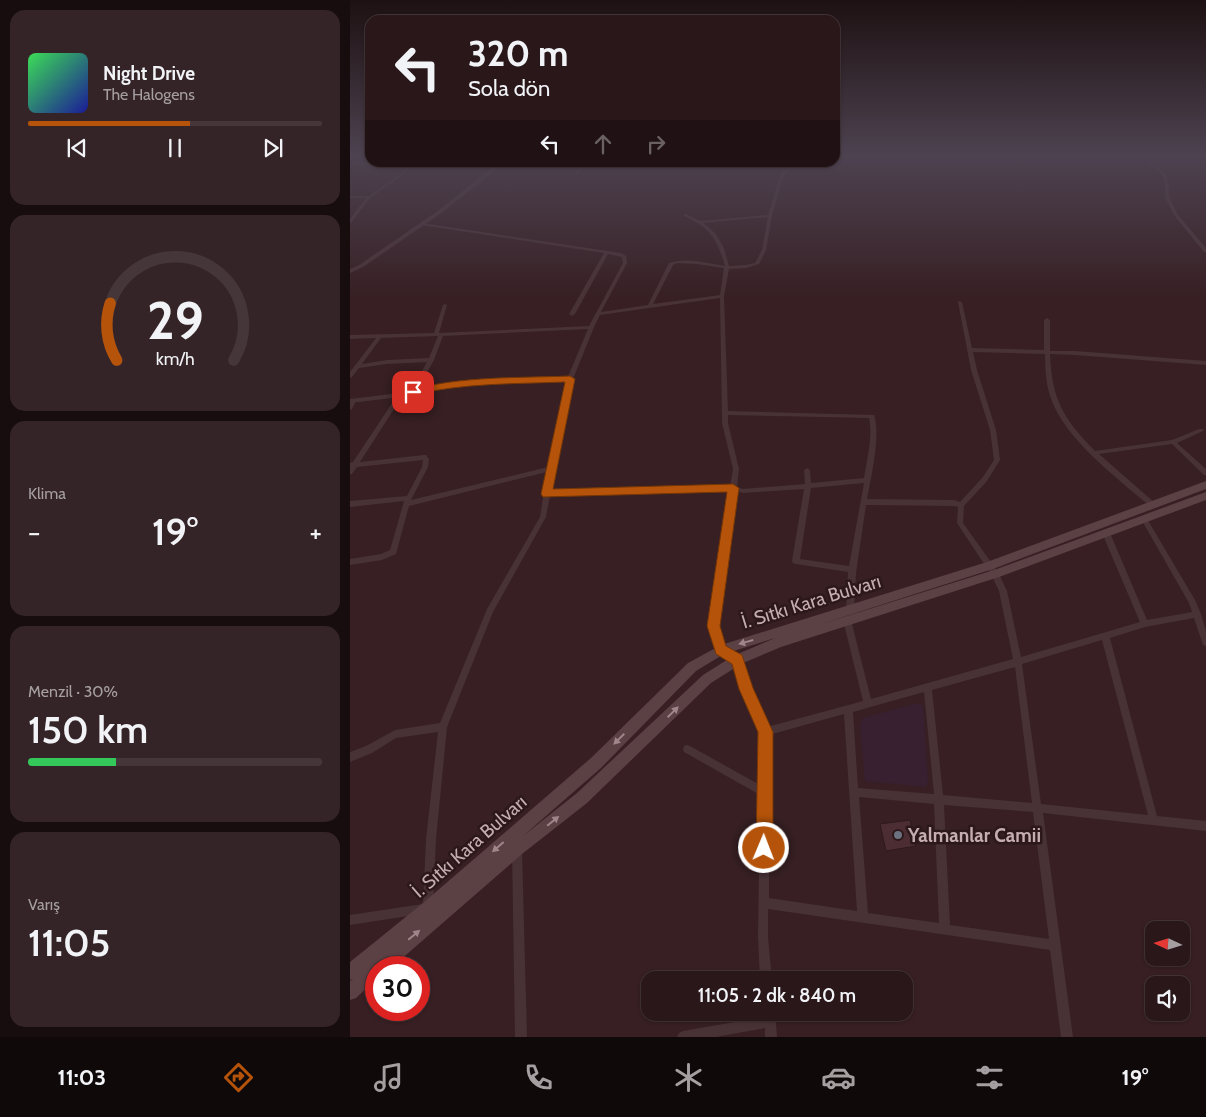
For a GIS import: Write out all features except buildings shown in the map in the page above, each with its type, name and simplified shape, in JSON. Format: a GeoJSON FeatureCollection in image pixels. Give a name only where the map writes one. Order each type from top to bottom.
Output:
{"type":"FeatureCollection","features":[{"type":"Feature","properties":{"kind":"main road","name":"İ. Sıtkı Kara Bulvarı"},"geometry":{"type":"LineString","coordinates":[[992,570],[1206,485]]}},
{"type":"Feature","properties":{"kind":"main road","name":"İ. Sıtkı Kara Bulvarı"},"geometry":{"type":"LineString","coordinates":[[350,972],[428,908],[596,763],[692,668],[721,650],[849,615],[992,570],[1106,533],[1206,496]]}},
{"type":"Feature","properties":{"kind":"main road","name":"İ. Sıtkı Kara Bulvarı"},"geometry":{"type":"LineString","coordinates":[[391,956],[518,849],[582,798],[707,678],[737,660],[849,615]]}},
{"type":"Feature","properties":{"kind":"main road","name":"İ. Sıtkı Kara Bulvarı"},"geometry":{"type":"LineString","coordinates":[[350,992],[365,979]]}},
{"type":"Feature","properties":{"kind":"street"},"geometry":{"type":"LineString","coordinates":[[350,222],[365,203]]}},
{"type":"Feature","properties":{"kind":"street"},"geometry":{"type":"LineString","coordinates":[[350,271],[361,266],[449,203]]}},
{"type":"Feature","properties":{"kind":"street"},"geometry":{"type":"LineString","coordinates":[[650,306],[671,264],[682,261],[726,269],[747,268],[758,264],[764,250],[774,203]]}},
{"type":"Feature","properties":{"kind":"street"},"geometry":{"type":"LineString","coordinates":[[1170,203],[1176,215],[1206,251]]}},
{"type":"Feature","properties":{"kind":"street"},"geometry":{"type":"LineString","coordinates":[[685,215],[699,222],[714,234],[722,248],[726,269],[722,296],[725,423],[736,470],[713,626],[721,650],[737,660],[746,689],[765,732],[763,938],[765,971]]}},
{"type":"Feature","properties":{"kind":"street"},"geometry":{"type":"LineString","coordinates":[[699,222],[770,216]]}},
{"type":"Feature","properties":{"kind":"street"},"geometry":{"type":"LineString","coordinates":[[350,920],[428,908],[431,839],[443,727],[490,611],[543,517],[570,379],[591,327],[625,263],[624,256],[422,224]]}},
{"type":"Feature","properties":{"kind":"street"},"geometry":{"type":"LineString","coordinates":[[1196,239],[1206,239]]}},
{"type":"Feature","properties":{"kind":"street"},"geometry":{"type":"LineString","coordinates":[[572,314],[606,253]]}},
{"type":"Feature","properties":{"kind":"street"},"geometry":{"type":"LineString","coordinates":[[598,314],[722,296]]}},
{"type":"Feature","properties":{"kind":"street"},"geometry":{"type":"LineString","coordinates":[[960,302],[970,350],[993,430],[998,460],[985,479],[961,505],[960,523],[992,570],[1007,604],[1018,662],[1067,1037]]}},
{"type":"Feature","properties":{"kind":"street"},"geometry":{"type":"LineString","coordinates":[[413,392],[432,360],[445,305]]}},
{"type":"Feature","properties":{"kind":"street"},"geometry":{"type":"LineString","coordinates":[[1047,320],[1046,352],[1053,396],[1071,427],[1093,453],[1153,505]]}},
{"type":"Feature","properties":{"kind":"street"},"geometry":{"type":"LineString","coordinates":[[350,337],[439,335],[591,327]]}},
{"type":"Feature","properties":{"kind":"street"},"geometry":{"type":"LineString","coordinates":[[350,376],[379,337]]}},
{"type":"Feature","properties":{"kind":"street"},"geometry":{"type":"LineString","coordinates":[[970,350],[1046,352],[1206,363]]}},
{"type":"Feature","properties":{"kind":"street"},"geometry":{"type":"LineString","coordinates":[[358,366],[387,362],[432,360]]}},
{"type":"Feature","properties":{"kind":"street"},"geometry":{"type":"LineString","coordinates":[[351,404],[437,386],[483,382],[570,379]]}},
{"type":"Feature","properties":{"kind":"street"},"geometry":{"type":"LineString","coordinates":[[350,472],[353,464],[400,395]]}},
{"type":"Feature","properties":{"kind":"street"},"geometry":{"type":"LineString","coordinates":[[725,413],[872,416],[875,427],[868,480],[852,569],[849,615],[868,703]]}},
{"type":"Feature","properties":{"kind":"street"},"geometry":{"type":"LineString","coordinates":[[1093,453],[1173,442],[1201,430]]}},
{"type":"Feature","properties":{"kind":"street"},"geometry":{"type":"LineString","coordinates":[[1173,442],[1206,473]]}},
{"type":"Feature","properties":{"kind":"street"},"geometry":{"type":"LineString","coordinates":[[350,562],[382,557],[393,552],[407,501],[425,467],[426,459],[424,457],[353,464]]}},
{"type":"Feature","properties":{"kind":"street"},"geometry":{"type":"LineString","coordinates":[[350,504],[407,501],[551,469]]}},
{"type":"Feature","properties":{"kind":"street"},"geometry":{"type":"LineString","coordinates":[[808,470],[808,486],[796,561],[852,569]]}},
{"type":"Feature","properties":{"kind":"street"},"geometry":{"type":"LineString","coordinates":[[547,494],[733,488],[743,491],[868,480]]}},
{"type":"Feature","properties":{"kind":"street"},"geometry":{"type":"LineString","coordinates":[[864,502],[954,503],[961,505]]}},
{"type":"Feature","properties":{"kind":"street"},"geometry":{"type":"LineString","coordinates":[[1144,519],[1163,549],[1196,614],[1206,642]]}},
{"type":"Feature","properties":{"kind":"street"},"geometry":{"type":"LineString","coordinates":[[1106,533],[1145,624]]}},
{"type":"Feature","properties":{"kind":"street"},"geometry":{"type":"LineString","coordinates":[[765,732],[1018,662],[1145,624],[1196,614]]}},
{"type":"Feature","properties":{"kind":"street"},"geometry":{"type":"LineString","coordinates":[[1105,636],[1154,821]]}},
{"type":"Feature","properties":{"kind":"street"},"geometry":{"type":"LineString","coordinates":[[928,687],[939,799],[946,929]]}},
{"type":"Feature","properties":{"kind":"street"},"geometry":{"type":"LineString","coordinates":[[848,709],[863,917]]}},
{"type":"Feature","properties":{"kind":"street"},"geometry":{"type":"LineString","coordinates":[[350,756],[369,750],[395,734],[443,727]]}},
{"type":"Feature","properties":{"kind":"street"},"geometry":{"type":"LineString","coordinates":[[687,748],[765,793]]}},
{"type":"Feature","properties":{"kind":"street"},"geometry":{"type":"LineString","coordinates":[[855,792],[1037,808],[1206,826]]}},
{"type":"Feature","properties":{"kind":"street"},"geometry":{"type":"LineString","coordinates":[[518,849],[521,1037]]}},
{"type":"Feature","properties":{"kind":"street"},"geometry":{"type":"LineString","coordinates":[[764,903],[1055,945]]}},
{"type":"Feature","properties":{"kind":"street"},"geometry":{"type":"LineString","coordinates":[[682,1037],[752,1021]]}},
{"type":"Feature","properties":{"kind":"street"},"geometry":{"type":"LineString","coordinates":[[769,1021],[771,1037]]}},
{"type":"Feature","properties":{"kind":"shaded area"},"geometry":{"type":"Polygon","coordinates":[[[918,703],[923,706],[928,782],[926,787],[865,781],[860,725],[863,718],[918,703]]]}},
{"type":"Feature","properties":{"kind":"place","name":"Yalmanlar Camii"},"geometry":{"type":"Point","coordinates":[898,835]}},
{"type":"Feature","properties":{"kind":"route"},"geometry":{"type":"LineString","coordinates":[[413,392],[437,386],[493,381],[570,379],[547,494],[733,488],[713,626],[721,650],[737,660],[746,689],[765,732],[764,848]]}}]}
